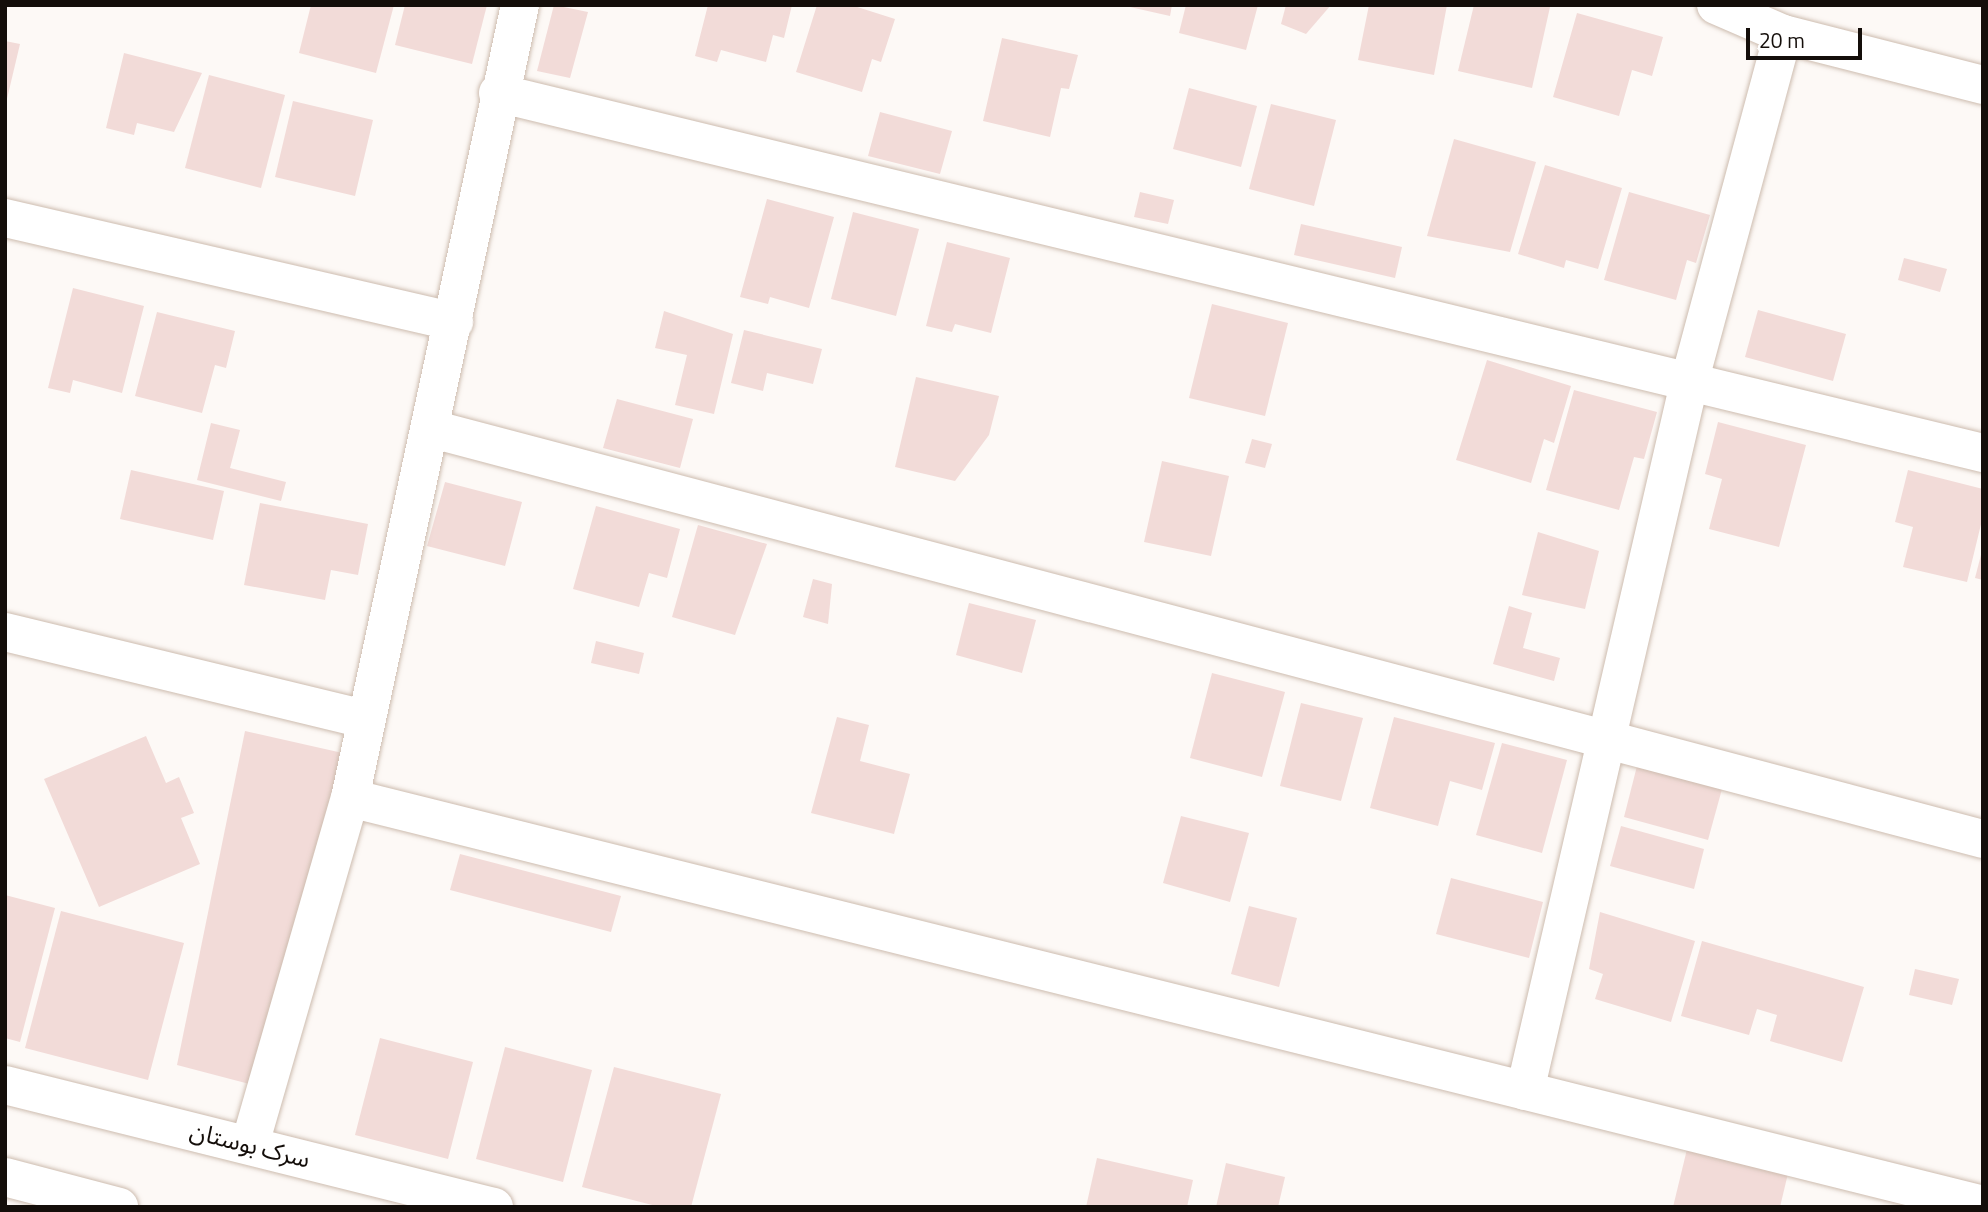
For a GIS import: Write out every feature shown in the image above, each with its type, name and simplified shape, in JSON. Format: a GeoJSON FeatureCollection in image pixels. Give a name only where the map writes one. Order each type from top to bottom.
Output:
{"type":"FeatureCollection","features":[{"type":"Feature","properties":{"kind":"street"},"geometry":{"type":"LineString","coordinates":[[250,1144],[350,797],[432,429],[498,93],[520,5]]}},
{"type":"Feature","properties":{"kind":"street"},"geometry":{"type":"LineString","coordinates":[[1716,5],[1783,34],[1983,85]]}},
{"type":"Feature","properties":{"kind":"street"},"geometry":{"type":"LineString","coordinates":[[1525,1091],[1602,741],[1690,379],[1783,34]]}},
{"type":"Feature","properties":{"kind":"street"},"geometry":{"type":"LineString","coordinates":[[498,93],[1690,379],[1983,453]]}},
{"type":"Feature","properties":{"kind":"street"},"geometry":{"type":"LineString","coordinates":[[5,218],[454,322]]}},
{"type":"Feature","properties":{"kind":"street"},"geometry":{"type":"LineString","coordinates":[[432,429],[1602,741],[1983,839]]}},
{"type":"Feature","properties":{"kind":"street"},"geometry":{"type":"LineString","coordinates":[[5,632],[366,719]]}},
{"type":"Feature","properties":{"kind":"street"},"geometry":{"type":"LineString","coordinates":[[350,797],[1983,1205]]}},
{"type":"Feature","properties":{"kind":"street","name":"سرک بوستان"},"geometry":{"type":"LineString","coordinates":[[5,1085],[494,1207]]}},
{"type":"Feature","properties":{"kind":"street"},"geometry":{"type":"LineString","coordinates":[[5,1177],[119,1207]]}},
{"type":"Feature","properties":{"kind":"building"},"geometry":{"type":"Polygon","coordinates":[[[311,5],[394,5],[376,73],[299,53],[311,5]]]}},
{"type":"Feature","properties":{"kind":"building"},"geometry":{"type":"Polygon","coordinates":[[[405,5],[487,5],[472,64],[395,45],[405,5]]]}},
{"type":"Feature","properties":{"kind":"building"},"geometry":{"type":"Polygon","coordinates":[[[554,5],[588,12],[570,78],[537,71],[554,5]]]}},
{"type":"Feature","properties":{"kind":"building"},"geometry":{"type":"Polygon","coordinates":[[[708,5],[792,5],[784,38],[773,35],[766,62],[721,50],[717,62],[695,56],[708,5]]]}},
{"type":"Feature","properties":{"kind":"building"},"geometry":{"type":"Polygon","coordinates":[[[817,5],[851,5],[895,19],[881,62],[872,59],[862,92],[796,72],[817,5]]]}},
{"type":"Feature","properties":{"kind":"building"},"geometry":{"type":"Polygon","coordinates":[[[1121,5],[1172,5],[1170,16],[1121,5]]]}},
{"type":"Feature","properties":{"kind":"building"},"geometry":{"type":"Polygon","coordinates":[[[1186,5],[1258,5],[1246,50],[1179,33],[1186,5]]]}},
{"type":"Feature","properties":{"kind":"building"},"geometry":{"type":"Polygon","coordinates":[[[1286,5],[1331,5],[1306,34],[1281,24],[1286,5]]]}},
{"type":"Feature","properties":{"kind":"building"},"geometry":{"type":"Polygon","coordinates":[[[1369,5],[1447,5],[1434,75],[1358,60],[1369,5]]]}},
{"type":"Feature","properties":{"kind":"building"},"geometry":{"type":"Polygon","coordinates":[[[1474,5],[1550,7],[1532,88],[1458,71],[1474,5]]]}},
{"type":"Feature","properties":{"kind":"building"},"geometry":{"type":"Polygon","coordinates":[[[1577,13],[1663,37],[1652,76],[1632,70],[1619,116],[1553,97],[1577,13]]]}},
{"type":"Feature","properties":{"kind":"building"},"geometry":{"type":"Polygon","coordinates":[[[1002,38],[1078,55],[1069,89],[1061,88],[1050,137],[983,121],[1002,38]]]}},
{"type":"Feature","properties":{"kind":"building"},"geometry":{"type":"Polygon","coordinates":[[[5,41],[20,44],[6,103],[5,103],[5,41]]]}},
{"type":"Feature","properties":{"kind":"building"},"geometry":{"type":"Polygon","coordinates":[[[124,53],[202,73],[174,132],[137,123],[134,135],[106,128],[124,53]]]}},
{"type":"Feature","properties":{"kind":"building"},"geometry":{"type":"Polygon","coordinates":[[[209,75],[285,95],[261,188],[185,168],[209,75]]]}},
{"type":"Feature","properties":{"kind":"building"},"geometry":{"type":"Polygon","coordinates":[[[1189,88],[1257,106],[1241,167],[1173,149],[1189,88]]]}},
{"type":"Feature","properties":{"kind":"building"},"geometry":{"type":"Polygon","coordinates":[[[293,101],[373,120],[355,196],[275,177],[293,101]]]}},
{"type":"Feature","properties":{"kind":"building"},"geometry":{"type":"Polygon","coordinates":[[[1271,104],[1336,120],[1314,206],[1249,189],[1271,104]]]}},
{"type":"Feature","properties":{"kind":"building"},"geometry":{"type":"Polygon","coordinates":[[[880,112],[952,131],[940,174],[868,156],[880,112]]]}},
{"type":"Feature","properties":{"kind":"building"},"geometry":{"type":"Polygon","coordinates":[[[1454,139],[1536,162],[1510,252],[1427,236],[1454,139]]]}},
{"type":"Feature","properties":{"kind":"building"},"geometry":{"type":"Polygon","coordinates":[[[1545,165],[1622,188],[1598,269],[1566,260],[1564,268],[1518,254],[1545,165]]]}},
{"type":"Feature","properties":{"kind":"building"},"geometry":{"type":"Polygon","coordinates":[[[1140,192],[1174,200],[1168,224],[1134,217],[1140,192]]]}},
{"type":"Feature","properties":{"kind":"building"},"geometry":{"type":"Polygon","coordinates":[[[1629,192],[1710,215],[1696,263],[1687,260],[1676,300],[1604,280],[1629,192]]]}},
{"type":"Feature","properties":{"kind":"building"},"geometry":{"type":"Polygon","coordinates":[[[767,199],[834,217],[809,308],[770,297],[768,304],[740,297],[767,199]]]}},
{"type":"Feature","properties":{"kind":"building"},"geometry":{"type":"Polygon","coordinates":[[[853,212],[919,229],[896,316],[831,299],[853,212]]]}},
{"type":"Feature","properties":{"kind":"building"},"geometry":{"type":"Polygon","coordinates":[[[1301,224],[1402,247],[1395,278],[1294,255],[1301,224]]]}},
{"type":"Feature","properties":{"kind":"building"},"geometry":{"type":"Polygon","coordinates":[[[947,242],[1010,258],[991,333],[955,324],[952,332],[926,326],[947,242]]]}},
{"type":"Feature","properties":{"kind":"building"},"geometry":{"type":"Polygon","coordinates":[[[1904,258],[1947,269],[1940,292],[1898,280],[1904,258]]]}},
{"type":"Feature","properties":{"kind":"building"},"geometry":{"type":"Polygon","coordinates":[[[73,288],[144,306],[122,393],[73,380],[70,393],[48,388],[73,288]]]}},
{"type":"Feature","properties":{"kind":"building"},"geometry":{"type":"Polygon","coordinates":[[[1212,304],[1288,323],[1265,416],[1189,398],[1212,304]]]}},
{"type":"Feature","properties":{"kind":"building"},"geometry":{"type":"Polygon","coordinates":[[[1758,310],[1846,334],[1833,381],[1745,357],[1758,310]]]}},
{"type":"Feature","properties":{"kind":"building"},"geometry":{"type":"Polygon","coordinates":[[[664,311],[733,334],[714,414],[675,405],[687,355],[655,348],[664,311]]]}},
{"type":"Feature","properties":{"kind":"building"},"geometry":{"type":"Polygon","coordinates":[[[157,312],[235,331],[226,368],[215,365],[202,413],[135,396],[157,312]]]}},
{"type":"Feature","properties":{"kind":"building"},"geometry":{"type":"Polygon","coordinates":[[[744,330],[822,349],[813,384],[767,373],[763,391],[731,383],[744,330]]]}},
{"type":"Feature","properties":{"kind":"building"},"geometry":{"type":"Polygon","coordinates":[[[1487,360],[1571,386],[1554,443],[1544,439],[1531,483],[1456,460],[1487,360]]]}},
{"type":"Feature","properties":{"kind":"building"},"geometry":{"type":"Polygon","coordinates":[[[916,377],[999,396],[989,435],[955,481],[895,467],[916,377]]]}},
{"type":"Feature","properties":{"kind":"building"},"geometry":{"type":"Polygon","coordinates":[[[1574,390],[1657,412],[1644,459],[1634,457],[1619,510],[1546,490],[1574,390]]]}},
{"type":"Feature","properties":{"kind":"building"},"geometry":{"type":"Polygon","coordinates":[[[617,399],[693,419],[680,468],[603,448],[617,399]]]}},
{"type":"Feature","properties":{"kind":"building"},"geometry":{"type":"Polygon","coordinates":[[[1718,422],[1806,445],[1779,547],[1709,529],[1722,479],[1705,474],[1718,422]]]}},
{"type":"Feature","properties":{"kind":"building"},"geometry":{"type":"Polygon","coordinates":[[[211,423],[240,430],[230,468],[286,482],[281,501],[197,480],[211,423]]]}},
{"type":"Feature","properties":{"kind":"building"},"geometry":{"type":"Polygon","coordinates":[[[1252,439],[1272,444],[1265,468],[1245,463],[1252,439]]]}},
{"type":"Feature","properties":{"kind":"building"},"geometry":{"type":"Polygon","coordinates":[[[1162,461],[1229,476],[1211,556],[1144,542],[1162,461]]]}},
{"type":"Feature","properties":{"kind":"building"},"geometry":{"type":"Polygon","coordinates":[[[131,470],[224,491],[213,540],[120,519],[131,470]]]}},
{"type":"Feature","properties":{"kind":"building"},"geometry":{"type":"Polygon","coordinates":[[[1908,470],[1983,489],[1983,516],[1967,582],[1903,567],[1913,527],[1895,522],[1908,470]]]}},
{"type":"Feature","properties":{"kind":"building"},"geometry":{"type":"Polygon","coordinates":[[[445,482],[522,502],[505,566],[427,546],[445,482]]]}},
{"type":"Feature","properties":{"kind":"building"},"geometry":{"type":"Polygon","coordinates":[[[260,503],[368,524],[358,575],[331,570],[325,600],[244,585],[260,503]]]}},
{"type":"Feature","properties":{"kind":"building"},"geometry":{"type":"Polygon","coordinates":[[[596,506],[680,529],[667,578],[649,573],[639,607],[573,589],[596,506]]]}},
{"type":"Feature","properties":{"kind":"building"},"geometry":{"type":"Polygon","coordinates":[[[698,525],[767,544],[735,635],[672,617],[698,525]]]}},
{"type":"Feature","properties":{"kind":"building"},"geometry":{"type":"Polygon","coordinates":[[[1538,532],[1599,551],[1585,609],[1522,595],[1538,532]]]}},
{"type":"Feature","properties":{"kind":"building"},"geometry":{"type":"Polygon","coordinates":[[[1983,551],[1983,580],[1975,578],[1983,551]]]}},
{"type":"Feature","properties":{"kind":"building"},"geometry":{"type":"Polygon","coordinates":[[[813,579],[832,584],[828,624],[803,617],[813,579]]]}},
{"type":"Feature","properties":{"kind":"building"},"geometry":{"type":"Polygon","coordinates":[[[969,603],[1036,620],[1022,673],[956,655],[969,603]]]}},
{"type":"Feature","properties":{"kind":"building"},"geometry":{"type":"Polygon","coordinates":[[[1509,606],[1532,613],[1523,648],[1560,658],[1554,681],[1493,664],[1509,606]]]}},
{"type":"Feature","properties":{"kind":"building"},"geometry":{"type":"Polygon","coordinates":[[[596,641],[644,653],[639,674],[591,663],[596,641]]]}},
{"type":"Feature","properties":{"kind":"building"},"geometry":{"type":"Polygon","coordinates":[[[1212,673],[1285,692],[1262,777],[1190,758],[1212,673]]]}},
{"type":"Feature","properties":{"kind":"building"},"geometry":{"type":"Polygon","coordinates":[[[1301,703],[1363,718],[1341,801],[1280,786],[1301,703]]]}},
{"type":"Feature","properties":{"kind":"building"},"geometry":{"type":"Polygon","coordinates":[[[837,717],[869,725],[860,761],[910,774],[894,834],[811,813],[837,717]]]}},
{"type":"Feature","properties":{"kind":"building"},"geometry":{"type":"Polygon","coordinates":[[[1394,717],[1495,743],[1482,790],[1450,781],[1438,826],[1370,808],[1394,717]]]}},
{"type":"Feature","properties":{"kind":"building"},"geometry":{"type":"Polygon","coordinates":[[[245,731],[347,754],[257,1086],[177,1065],[245,731]]]}},
{"type":"Feature","properties":{"kind":"building"},"geometry":{"type":"Polygon","coordinates":[[[146,736],[166,783],[179,777],[194,813],[181,818],[200,864],[99,907],[44,779],[146,736]]]}},
{"type":"Feature","properties":{"kind":"building"},"geometry":{"type":"Polygon","coordinates":[[[1502,743],[1567,760],[1542,853],[1476,835],[1502,743]]]}},
{"type":"Feature","properties":{"kind":"building"},"geometry":{"type":"Polygon","coordinates":[[[1637,766],[1722,789],[1708,840],[1624,817],[1637,766]]]}},
{"type":"Feature","properties":{"kind":"building"},"geometry":{"type":"Polygon","coordinates":[[[1181,816],[1249,833],[1230,902],[1163,883],[1181,816]]]}},
{"type":"Feature","properties":{"kind":"building"},"geometry":{"type":"Polygon","coordinates":[[[1621,826],[1704,849],[1694,889],[1610,866],[1621,826]]]}},
{"type":"Feature","properties":{"kind":"building"},"geometry":{"type":"Polygon","coordinates":[[[460,854],[621,896],[611,932],[450,890],[460,854]]]}},
{"type":"Feature","properties":{"kind":"building"},"geometry":{"type":"Polygon","coordinates":[[[1451,878],[1543,902],[1529,958],[1436,934],[1451,878]]]}},
{"type":"Feature","properties":{"kind":"building"},"geometry":{"type":"Polygon","coordinates":[[[5,895],[55,908],[20,1042],[5,1038],[5,895]]]}},
{"type":"Feature","properties":{"kind":"building"},"geometry":{"type":"Polygon","coordinates":[[[1249,906],[1297,918],[1279,987],[1231,974],[1249,906]]]}},
{"type":"Feature","properties":{"kind":"building"},"geometry":{"type":"Polygon","coordinates":[[[61,911],[184,943],[148,1080],[25,1048],[61,911]]]}},
{"type":"Feature","properties":{"kind":"building"},"geometry":{"type":"Polygon","coordinates":[[[1600,912],[1695,941],[1671,1022],[1595,999],[1603,974],[1589,969],[1600,912]]]}},
{"type":"Feature","properties":{"kind":"building"},"geometry":{"type":"Polygon","coordinates":[[[1702,941],[1864,987],[1842,1062],[1770,1041],[1777,1015],[1757,1009],[1749,1035],[1681,1016],[1702,941]]]}},
{"type":"Feature","properties":{"kind":"building"},"geometry":{"type":"Polygon","coordinates":[[[1915,969],[1959,979],[1952,1005],[1909,995],[1915,969]]]}},
{"type":"Feature","properties":{"kind":"building"},"geometry":{"type":"Polygon","coordinates":[[[380,1038],[473,1062],[448,1159],[355,1135],[380,1038]]]}},
{"type":"Feature","properties":{"kind":"building"},"geometry":{"type":"Polygon","coordinates":[[[505,1047],[592,1070],[563,1182],[476,1159],[505,1047]]]}},
{"type":"Feature","properties":{"kind":"building"},"geometry":{"type":"Polygon","coordinates":[[[614,1067],[721,1094],[691,1207],[660,1207],[582,1187],[614,1067]]]}},
{"type":"Feature","properties":{"kind":"building"},"geometry":{"type":"Polygon","coordinates":[[[1689,1141],[1790,1165],[1780,1207],[1673,1207],[1689,1141]]]}},
{"type":"Feature","properties":{"kind":"building"},"geometry":{"type":"Polygon","coordinates":[[[1097,1158],[1193,1180],[1187,1207],[1086,1207],[1097,1158]]]}},
{"type":"Feature","properties":{"kind":"building"},"geometry":{"type":"Polygon","coordinates":[[[1226,1163],[1285,1177],[1278,1207],[1216,1207],[1226,1163]]]}}]}
